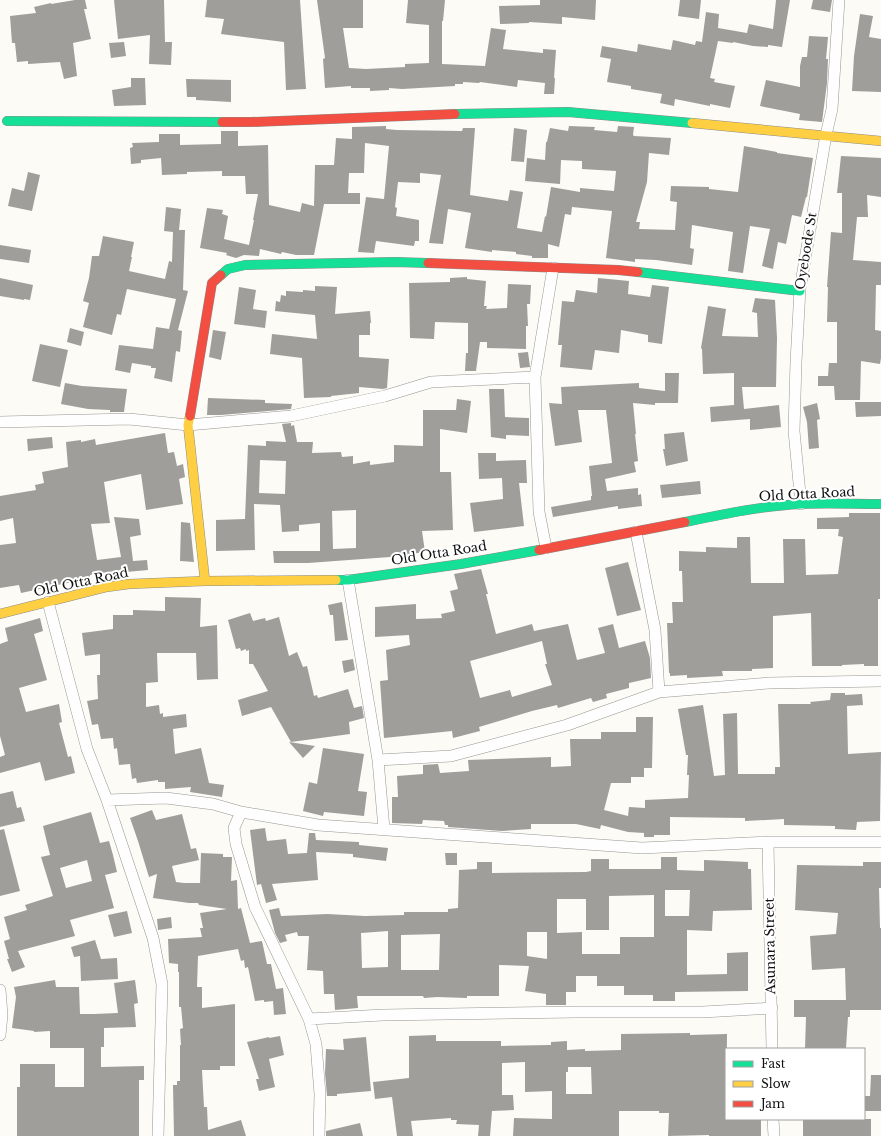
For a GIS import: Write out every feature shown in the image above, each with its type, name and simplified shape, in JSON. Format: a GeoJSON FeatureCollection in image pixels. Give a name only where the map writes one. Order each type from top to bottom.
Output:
{"type":"FeatureCollection","features":[{"type":"Feature","properties":{"kind":"street","name":"Oyebode St"},"geometry":{"type":"LineString","coordinates":[[801,504],[794,431],[800,291],[826,135],[832,109],[840,0]]}},
{"type":"Feature","properties":{"kind":"street"},"geometry":{"type":"LineString","coordinates":[[7,121],[251,122],[524,112],[568,112],[881,141]]}},
{"type":"Feature","properties":{"kind":"street"},"geometry":{"type":"LineString","coordinates":[[205,581],[188,425],[212,283],[228,269],[245,265],[395,262],[618,270],[800,291]]}},
{"type":"Feature","properties":{"kind":"street"},"geometry":{"type":"LineString","coordinates":[[546,548],[540,512],[535,377],[553,268]]}},
{"type":"Feature","properties":{"kind":"street"},"geometry":{"type":"LineString","coordinates":[[0,422],[129,419],[188,425],[291,416],[385,396],[431,382],[535,377]]}},
{"type":"Feature","properties":{"kind":"street","name":"Old Otta Road"},"geometry":{"type":"LineString","coordinates":[[0,614],[107,587],[129,584],[205,581],[348,580],[460,564],[636,532],[731,512],[765,507],[801,504],[881,504]]}},
{"type":"Feature","properties":{"kind":"street"},"geometry":{"type":"LineString","coordinates":[[636,532],[655,630],[659,692]]}},
{"type":"Feature","properties":{"kind":"street"},"geometry":{"type":"LineString","coordinates":[[348,580],[378,760],[384,829]]}},
{"type":"Feature","properties":{"kind":"street"},"geometry":{"type":"LineString","coordinates":[[48,602],[87,749],[107,800],[153,938],[162,984],[158,1136]]}},
{"type":"Feature","properties":{"kind":"street"},"geometry":{"type":"LineString","coordinates":[[378,760],[451,756],[567,725],[659,692],[769,683],[881,681]]}},
{"type":"Feature","properties":{"kind":"street"},"geometry":{"type":"LineString","coordinates":[[107,800],[166,798],[213,804],[242,812],[318,824],[642,848],[768,842],[881,842]]}},
{"type":"Feature","properties":{"kind":"street"},"geometry":{"type":"LineString","coordinates":[[242,812],[234,828],[236,844],[255,907],[309,1019],[316,1044],[320,1094],[319,1136]]}},
{"type":"Feature","properties":{"kind":"street","name":"Asunara Street"},"geometry":{"type":"LineString","coordinates":[[768,842],[772,1048]]}},
{"type":"Feature","properties":{"kind":"street"},"geometry":{"type":"LineString","coordinates":[[0,990],[2,1014],[0,1035]]}},
{"type":"Feature","properties":{"kind":"street"},"geometry":{"type":"LineString","coordinates":[[309,1019],[398,1015],[576,1012],[703,1012],[772,1008]]}},
{"type":"Feature","properties":{"kind":"street"},"geometry":{"type":"LineString","coordinates":[[773,1120],[774,1136]]}},
{"type":"Feature","properties":{"kind":"building"},"geometry":{"type":"Polygon","coordinates":[[[75,0],[85,0],[87,9],[84,9],[91,39],[73,43],[77,76],[64,79],[60,62],[28,64],[28,61],[17,62],[15,43],[12,43],[10,16],[36,13],[34,7],[75,0]]]}},
{"type":"Feature","properties":{"kind":"building"},"geometry":{"type":"Polygon","coordinates":[[[114,0],[164,0],[165,42],[172,42],[171,65],[149,64],[150,35],[118,39],[114,0]]]}},
{"type":"Feature","properties":{"kind":"building"},"geometry":{"type":"Polygon","coordinates":[[[207,0],[300,0],[306,89],[286,90],[284,42],[221,34],[224,19],[205,17],[207,0]]]}},
{"type":"Feature","properties":{"kind":"building"},"geometry":{"type":"Polygon","coordinates":[[[317,0],[363,0],[363,28],[343,28],[349,68],[366,69],[405,67],[405,64],[429,63],[429,25],[406,23],[408,0],[445,0],[442,21],[442,64],[485,66],[491,28],[506,30],[503,49],[543,53],[543,49],[556,50],[554,94],[544,94],[545,83],[518,80],[517,87],[480,82],[463,82],[463,84],[455,84],[455,86],[402,89],[389,88],[389,90],[370,91],[370,88],[351,88],[351,86],[325,88],[323,59],[325,58],[317,0]]]}},
{"type":"Feature","properties":{"kind":"building"},"geometry":{"type":"Polygon","coordinates":[[[540,0],[596,0],[595,20],[562,17],[562,24],[529,22],[500,24],[499,6],[540,5],[540,0]]]}},
{"type":"Feature","properties":{"kind":"building"},"geometry":{"type":"Polygon","coordinates":[[[680,0],[701,0],[699,19],[678,16],[680,0]]]}},
{"type":"Feature","properties":{"kind":"building"},"geometry":{"type":"Polygon","coordinates":[[[776,0],[790,0],[782,47],[768,45],[768,47],[753,46],[718,41],[710,78],[715,79],[714,82],[735,86],[730,108],[710,104],[710,106],[675,99],[674,106],[660,103],[662,94],[631,89],[631,86],[607,82],[611,59],[600,57],[602,46],[637,52],[638,44],[671,50],[673,40],[695,45],[696,41],[702,42],[706,12],[719,14],[718,28],[747,33],[749,24],[773,29],[776,0]]]}},
{"type":"Feature","properties":{"kind":"building"},"geometry":{"type":"Polygon","coordinates":[[[813,0],[832,0],[830,12],[811,9],[813,0]]]}},
{"type":"Feature","properties":{"kind":"building"},"geometry":{"type":"Polygon","coordinates":[[[860,14],[873,16],[869,37],[881,39],[881,92],[852,91],[854,56],[860,14]]]}},
{"type":"Feature","properties":{"kind":"building"},"geometry":{"type":"Polygon","coordinates":[[[809,36],[828,37],[826,59],[828,59],[827,83],[822,122],[799,120],[800,114],[760,106],[766,80],[800,87],[800,66],[802,57],[807,57],[809,36]]]}},
{"type":"Feature","properties":{"kind":"building"},"geometry":{"type":"Polygon","coordinates":[[[124,42],[126,56],[111,58],[109,43],[124,42]]]}},
{"type":"Feature","properties":{"kind":"building"},"geometry":{"type":"Polygon","coordinates":[[[131,78],[145,78],[146,105],[114,106],[112,90],[131,87],[131,78]]]}},
{"type":"Feature","properties":{"kind":"building"},"geometry":{"type":"Polygon","coordinates":[[[186,79],[231,80],[231,102],[196,100],[196,97],[187,97],[186,79]]]}},
{"type":"Feature","properties":{"kind":"building"},"geometry":{"type":"Polygon","coordinates":[[[386,126],[386,129],[397,130],[462,131],[463,128],[475,128],[470,195],[508,201],[510,190],[523,192],[517,228],[542,232],[551,187],[580,192],[580,188],[614,191],[616,171],[582,169],[582,161],[561,160],[560,184],[525,181],[527,158],[545,160],[546,142],[550,128],[568,131],[569,126],[595,127],[594,130],[617,132],[618,126],[634,127],[634,136],[671,138],[669,155],[649,153],[647,182],[636,222],[640,222],[639,229],[675,230],[677,202],[670,201],[671,186],[709,187],[709,189],[738,192],[744,146],[777,153],[813,158],[807,197],[801,217],[792,215],[786,244],[778,242],[773,269],[762,266],[770,229],[750,226],[743,273],[728,271],[733,232],[692,225],[690,248],[694,249],[692,265],[656,260],[635,259],[635,262],[606,258],[612,211],[572,207],[571,215],[565,214],[559,247],[548,244],[548,258],[532,258],[532,256],[516,254],[516,252],[492,250],[492,252],[465,248],[471,213],[448,209],[443,244],[429,243],[441,175],[420,173],[420,183],[398,182],[395,207],[397,208],[396,216],[419,220],[419,241],[415,241],[414,246],[376,241],[374,253],[358,252],[366,197],[384,199],[389,146],[365,143],[364,173],[349,173],[348,193],[360,193],[360,204],[324,204],[314,255],[296,255],[282,252],[281,254],[260,249],[259,256],[244,255],[236,258],[226,255],[227,253],[200,248],[207,208],[223,210],[222,214],[228,216],[224,239],[249,245],[258,194],[246,194],[245,176],[222,176],[222,171],[187,172],[187,174],[162,175],[161,158],[141,160],[141,163],[131,164],[130,148],[133,147],[132,143],[159,142],[159,134],[180,134],[180,145],[221,144],[221,131],[238,131],[238,146],[268,145],[269,205],[300,212],[302,203],[314,206],[315,165],[334,165],[336,138],[352,139],[352,127],[386,126]]]}},
{"type":"Feature","properties":{"kind":"building"},"geometry":{"type":"Polygon","coordinates":[[[514,128],[527,130],[524,162],[511,161],[514,128]]]}},
{"type":"Feature","properties":{"kind":"building"},"geometry":{"type":"Polygon","coordinates":[[[841,156],[881,158],[881,197],[867,195],[868,217],[857,217],[853,260],[881,262],[881,285],[876,285],[875,330],[881,331],[881,358],[880,364],[861,361],[860,400],[835,400],[834,386],[818,386],[818,376],[828,376],[829,363],[837,363],[837,322],[827,322],[827,287],[831,232],[842,233],[842,193],[837,193],[841,156]]]}},
{"type":"Feature","properties":{"kind":"building"},"geometry":{"type":"Polygon","coordinates":[[[28,172],[40,175],[32,211],[8,206],[12,188],[24,191],[28,172]]]}},
{"type":"Feature","properties":{"kind":"building"},"geometry":{"type":"Polygon","coordinates":[[[166,207],[181,209],[179,230],[185,230],[183,290],[188,291],[178,330],[182,331],[180,352],[176,351],[172,382],[154,378],[156,368],[151,368],[151,366],[132,363],[130,373],[115,370],[119,345],[153,349],[156,327],[169,329],[176,299],[127,289],[121,315],[117,314],[112,335],[83,327],[89,303],[83,301],[89,278],[92,256],[99,256],[103,236],[134,242],[129,271],[165,279],[169,261],[172,262],[173,232],[164,231],[166,207]]]}},
{"type":"Feature","properties":{"kind":"building"},"geometry":{"type":"Polygon","coordinates":[[[0,245],[31,250],[29,263],[0,259],[0,245]]]}},
{"type":"Feature","properties":{"kind":"building"},"geometry":{"type":"Polygon","coordinates":[[[467,277],[467,279],[486,281],[484,306],[487,306],[486,309],[507,308],[508,284],[531,285],[530,304],[527,304],[528,326],[526,326],[526,349],[487,348],[487,342],[480,342],[476,371],[465,371],[466,353],[468,353],[468,323],[435,322],[434,339],[410,338],[409,283],[450,282],[450,278],[467,277]]]}},
{"type":"Feature","properties":{"kind":"building"},"geometry":{"type":"Polygon","coordinates":[[[0,278],[33,285],[30,300],[0,296],[0,278]]]}},
{"type":"Feature","properties":{"kind":"building"},"geometry":{"type":"Polygon","coordinates":[[[598,278],[629,281],[628,294],[650,297],[652,285],[669,287],[662,344],[648,342],[648,335],[621,330],[619,353],[595,350],[592,370],[560,367],[562,345],[558,345],[562,301],[574,302],[576,290],[597,293],[598,278]]]}},
{"type":"Feature","properties":{"kind":"building"},"geometry":{"type":"Polygon","coordinates":[[[315,286],[337,287],[335,314],[370,311],[370,335],[359,335],[359,357],[389,359],[387,388],[359,387],[359,393],[331,397],[304,398],[302,358],[270,354],[272,334],[317,339],[315,315],[275,311],[276,301],[280,302],[281,295],[286,296],[286,291],[315,291],[315,286]]]}},
{"type":"Feature","properties":{"kind":"building"},"geometry":{"type":"Polygon","coordinates":[[[239,287],[256,290],[253,309],[267,311],[265,328],[234,324],[239,287]]]}},
{"type":"Feature","properties":{"kind":"building"},"geometry":{"type":"Polygon","coordinates":[[[755,298],[775,300],[777,338],[776,387],[742,387],[744,409],[779,405],[781,427],[750,430],[750,419],[711,422],[710,407],[734,405],[734,373],[703,374],[701,348],[708,306],[726,309],[722,336],[758,337],[757,313],[752,312],[755,298]]]}},
{"type":"Feature","properties":{"kind":"building"},"geometry":{"type":"Polygon","coordinates":[[[70,328],[84,332],[81,346],[67,342],[70,328]]]}},
{"type":"Feature","properties":{"kind":"building"},"geometry":{"type":"Polygon","coordinates":[[[213,330],[226,332],[221,360],[209,357],[213,330]]]}},
{"type":"Feature","properties":{"kind":"building"},"geometry":{"type":"Polygon","coordinates":[[[40,344],[68,350],[60,387],[32,381],[40,344]]]}},
{"type":"Feature","properties":{"kind":"building"},"geometry":{"type":"Polygon","coordinates":[[[528,352],[530,367],[520,368],[518,353],[528,352]]]}},
{"type":"Feature","properties":{"kind":"building"},"geometry":{"type":"Polygon","coordinates":[[[665,373],[679,373],[678,403],[655,403],[655,405],[633,403],[638,461],[634,462],[636,472],[605,479],[607,491],[638,488],[638,495],[641,494],[642,506],[618,509],[618,506],[553,517],[551,507],[591,500],[592,496],[589,466],[612,463],[606,410],[578,410],[582,442],[555,446],[549,403],[562,404],[561,387],[639,383],[639,388],[665,391],[665,373]]]}},
{"type":"Feature","properties":{"kind":"building"},"geometry":{"type":"Polygon","coordinates":[[[65,383],[82,386],[127,389],[124,412],[110,412],[110,410],[88,409],[61,404],[65,383]]]}},
{"type":"Feature","properties":{"kind":"building"},"geometry":{"type":"Polygon","coordinates":[[[489,389],[504,389],[505,417],[529,418],[529,436],[506,435],[506,439],[491,437],[489,389]]]}},
{"type":"Feature","properties":{"kind":"building"},"geometry":{"type":"Polygon","coordinates":[[[208,398],[265,400],[265,403],[292,404],[291,409],[207,415],[208,398]]]}},
{"type":"Feature","properties":{"kind":"building"},"geometry":{"type":"Polygon","coordinates":[[[457,399],[471,401],[467,433],[440,429],[440,472],[451,472],[453,530],[422,531],[425,552],[390,557],[308,563],[274,563],[273,551],[320,551],[320,523],[299,525],[299,531],[282,532],[280,505],[254,504],[255,550],[216,551],[216,520],[245,519],[248,445],[266,446],[266,441],[286,442],[282,424],[291,423],[291,426],[294,425],[297,442],[313,442],[312,453],[341,452],[342,457],[353,456],[353,464],[370,461],[370,465],[394,462],[394,445],[423,446],[423,410],[456,410],[457,399]],[[260,460],[259,493],[285,494],[286,461],[260,460]],[[356,510],[332,511],[333,549],[356,548],[356,510]]]}},
{"type":"Feature","properties":{"kind":"building"},"geometry":{"type":"Polygon","coordinates":[[[855,402],[881,402],[881,416],[856,417],[855,402]]]}},
{"type":"Feature","properties":{"kind":"building"},"geometry":{"type":"Polygon","coordinates":[[[817,403],[820,419],[817,420],[819,448],[809,449],[807,422],[803,407],[817,403]]]}},
{"type":"Feature","properties":{"kind":"building"},"geometry":{"type":"Polygon","coordinates":[[[684,432],[688,461],[666,466],[663,449],[665,449],[664,434],[684,432]]]}},
{"type":"Feature","properties":{"kind":"building"},"geometry":{"type":"Polygon","coordinates":[[[165,433],[168,453],[174,452],[177,466],[183,464],[185,477],[179,479],[183,504],[146,510],[141,474],[104,482],[110,523],[91,524],[97,560],[121,557],[114,517],[139,519],[141,535],[130,537],[133,561],[147,560],[148,570],[126,572],[126,570],[120,572],[120,570],[90,575],[90,578],[21,593],[19,585],[0,588],[0,545],[16,543],[13,518],[0,521],[0,496],[36,490],[35,485],[44,483],[42,472],[68,467],[66,442],[81,440],[81,442],[95,439],[96,445],[165,433]]]}},
{"type":"Feature","properties":{"kind":"building"},"geometry":{"type":"Polygon","coordinates":[[[52,437],[53,448],[28,451],[27,439],[52,437]]]}},
{"type":"Feature","properties":{"kind":"building"},"geometry":{"type":"Polygon","coordinates":[[[478,453],[496,453],[496,461],[526,460],[527,483],[519,483],[524,526],[474,532],[470,503],[503,499],[502,478],[479,479],[478,453]]]}},
{"type":"Feature","properties":{"kind":"building"},"geometry":{"type":"Polygon","coordinates":[[[700,481],[701,494],[662,498],[660,485],[700,481]]]}},
{"type":"Feature","properties":{"kind":"building"},"geometry":{"type":"Polygon","coordinates":[[[849,513],[880,513],[878,666],[864,666],[864,664],[812,666],[811,613],[773,616],[773,668],[752,669],[752,671],[722,671],[723,676],[687,678],[687,675],[670,676],[667,623],[673,623],[672,602],[683,602],[682,571],[679,571],[679,551],[706,552],[706,547],[737,548],[737,537],[750,537],[751,583],[784,583],[783,539],[805,539],[806,575],[838,574],[843,537],[838,536],[839,529],[817,529],[817,518],[849,517],[849,513]]]}},
{"type":"Feature","properties":{"kind":"building"},"geometry":{"type":"Polygon","coordinates":[[[181,522],[190,523],[194,562],[180,561],[181,522]]]}},
{"type":"Feature","properties":{"kind":"building"},"geometry":{"type":"Polygon","coordinates":[[[628,562],[641,610],[617,616],[605,568],[628,562]]]}},
{"type":"Feature","properties":{"kind":"building"},"geometry":{"type":"Polygon","coordinates":[[[481,569],[496,634],[532,624],[534,631],[568,624],[577,660],[605,653],[598,628],[613,624],[619,648],[645,641],[650,658],[651,678],[629,683],[629,688],[606,694],[607,698],[593,702],[591,698],[558,708],[557,705],[532,711],[479,727],[480,731],[453,738],[452,731],[384,738],[380,681],[388,680],[386,650],[410,645],[409,635],[375,637],[375,607],[416,604],[416,619],[442,618],[441,614],[455,611],[450,591],[458,589],[454,574],[481,569]],[[542,641],[470,661],[480,698],[510,690],[512,697],[552,685],[545,664],[547,664],[542,641]]]}},
{"type":"Feature","properties":{"kind":"building"},"geometry":{"type":"Polygon","coordinates":[[[165,597],[201,598],[200,627],[217,625],[218,679],[197,680],[196,653],[157,653],[158,682],[146,683],[146,707],[159,705],[160,714],[163,713],[163,717],[186,714],[187,727],[173,729],[175,754],[201,748],[209,783],[224,785],[222,797],[190,792],[191,787],[165,789],[165,782],[158,782],[158,780],[137,783],[136,778],[132,779],[130,764],[119,765],[117,748],[114,749],[113,738],[101,739],[98,724],[92,725],[87,701],[98,699],[97,675],[100,675],[100,654],[85,656],[82,633],[113,629],[113,615],[133,615],[133,610],[165,611],[165,597]]]}},
{"type":"Feature","properties":{"kind":"building"},"geometry":{"type":"Polygon","coordinates":[[[342,602],[348,640],[335,641],[333,615],[330,615],[328,605],[342,602]]]}},
{"type":"Feature","properties":{"kind":"building"},"geometry":{"type":"Polygon","coordinates":[[[250,613],[253,621],[265,618],[266,621],[279,617],[289,656],[297,652],[303,667],[307,666],[314,696],[317,695],[318,698],[348,689],[354,708],[362,706],[364,718],[349,722],[350,734],[291,742],[271,707],[242,716],[238,700],[268,691],[253,664],[249,664],[249,650],[246,651],[246,649],[241,651],[240,648],[236,649],[228,620],[250,613]]]}},
{"type":"Feature","properties":{"kind":"building"},"geometry":{"type":"Polygon","coordinates":[[[40,618],[43,631],[34,634],[47,680],[19,688],[26,712],[59,704],[62,722],[59,723],[68,757],[71,756],[75,773],[45,781],[40,762],[0,773],[0,757],[5,755],[0,736],[0,644],[8,641],[5,628],[40,618]]]}},
{"type":"Feature","properties":{"kind":"building"},"geometry":{"type":"Polygon","coordinates":[[[353,659],[355,670],[344,673],[342,661],[353,659]]]}},
{"type":"Feature","properties":{"kind":"building"},"geometry":{"type":"Polygon","coordinates":[[[831,693],[845,693],[845,695],[862,694],[863,705],[847,706],[848,754],[881,752],[880,821],[857,822],[856,830],[835,829],[835,826],[784,825],[784,819],[745,821],[745,818],[670,817],[670,835],[654,835],[654,837],[644,837],[644,833],[628,832],[601,825],[600,829],[576,824],[531,824],[531,829],[502,831],[448,827],[448,825],[445,825],[444,821],[423,820],[422,824],[392,823],[392,797],[398,797],[397,776],[423,774],[423,765],[438,764],[440,773],[469,771],[468,760],[551,757],[551,767],[571,766],[570,739],[601,739],[601,732],[636,732],[636,717],[653,717],[652,768],[644,768],[644,777],[631,777],[631,783],[611,783],[604,810],[628,816],[629,807],[645,808],[645,800],[688,798],[688,755],[686,755],[678,709],[703,705],[714,776],[725,775],[723,714],[737,713],[738,774],[775,774],[775,767],[780,767],[778,704],[811,704],[810,702],[830,700],[831,693]]]}},
{"type":"Feature","properties":{"kind":"building"},"geometry":{"type":"Polygon","coordinates":[[[289,742],[315,746],[303,758],[289,742]]]}},
{"type":"Feature","properties":{"kind":"building"},"geometry":{"type":"Polygon","coordinates":[[[323,748],[364,754],[358,791],[367,792],[364,816],[324,812],[323,816],[303,811],[309,782],[317,784],[323,748]]]}},
{"type":"Feature","properties":{"kind":"building"},"geometry":{"type":"Polygon","coordinates":[[[13,791],[17,808],[21,807],[25,821],[0,827],[0,794],[13,791]]]}},
{"type":"Feature","properties":{"kind":"building"},"geometry":{"type":"Polygon","coordinates":[[[152,810],[156,820],[182,814],[191,849],[196,848],[199,860],[172,866],[176,882],[200,883],[201,853],[223,854],[223,857],[232,857],[231,881],[237,880],[238,909],[241,908],[250,943],[262,941],[267,964],[271,964],[276,989],[283,988],[286,1014],[274,1015],[273,1001],[255,1001],[248,967],[245,968],[244,960],[241,961],[238,949],[198,956],[197,987],[202,987],[202,1008],[235,1004],[235,1066],[220,1066],[220,1070],[202,1070],[204,1107],[207,1107],[208,1130],[241,1120],[246,1136],[174,1136],[173,1085],[177,1085],[177,1081],[180,1081],[180,1029],[183,1028],[181,1007],[179,1007],[178,964],[169,963],[168,939],[202,937],[200,928],[203,928],[200,913],[227,909],[199,905],[198,903],[153,898],[157,874],[149,877],[130,818],[152,810]]]}},
{"type":"Feature","properties":{"kind":"building"},"geometry":{"type":"Polygon","coordinates":[[[91,812],[100,843],[109,841],[113,855],[117,872],[105,875],[114,908],[70,920],[75,936],[18,951],[25,967],[12,972],[7,959],[9,959],[4,941],[10,939],[4,917],[27,910],[25,905],[53,896],[41,857],[50,855],[43,826],[91,812]],[[87,860],[60,868],[66,888],[92,881],[87,860]]]}},
{"type":"Feature","properties":{"kind":"building"},"geometry":{"type":"Polygon","coordinates":[[[265,828],[267,841],[286,839],[288,854],[307,853],[309,833],[315,833],[316,840],[359,842],[359,845],[388,848],[386,861],[353,857],[353,854],[316,852],[318,880],[272,884],[277,900],[266,903],[261,884],[257,885],[250,830],[265,828]]]}},
{"type":"Feature","properties":{"kind":"building"},"geometry":{"type":"Polygon","coordinates":[[[4,829],[20,891],[0,896],[0,830],[4,829]]]}},
{"type":"Feature","properties":{"kind":"building"},"geometry":{"type":"Polygon","coordinates":[[[445,853],[457,853],[457,865],[446,865],[445,853]]]}},
{"type":"Feature","properties":{"kind":"building"},"geometry":{"type":"Polygon","coordinates":[[[661,857],[677,857],[677,870],[704,871],[704,860],[748,862],[748,869],[751,869],[752,910],[713,911],[712,931],[687,930],[687,975],[727,974],[727,953],[748,952],[748,991],[675,992],[675,1001],[653,1001],[653,995],[624,995],[624,986],[597,986],[597,976],[576,976],[576,992],[566,992],[566,1005],[546,1005],[546,994],[525,991],[529,966],[499,965],[499,996],[424,998],[423,996],[357,996],[358,1008],[335,1010],[334,994],[324,994],[323,971],[307,970],[309,936],[298,936],[297,932],[285,935],[287,941],[280,943],[275,933],[269,910],[279,908],[281,916],[327,914],[365,916],[404,915],[404,912],[448,912],[448,909],[458,908],[459,870],[477,869],[477,862],[492,862],[492,873],[586,872],[591,871],[591,859],[609,859],[609,869],[661,869],[661,857]],[[665,890],[665,916],[689,916],[690,890],[665,890]],[[654,895],[609,896],[609,930],[586,930],[586,899],[557,899],[557,933],[582,932],[582,954],[620,954],[620,937],[654,937],[654,895]],[[388,931],[361,933],[362,968],[388,967],[388,931]],[[527,932],[527,956],[547,959],[547,932],[527,932]],[[440,934],[401,935],[401,970],[439,970],[440,934]]]}},
{"type":"Feature","properties":{"kind":"building"},"geometry":{"type":"Polygon","coordinates":[[[863,862],[881,862],[881,888],[879,888],[881,928],[881,1010],[850,1010],[850,1017],[848,1017],[846,1048],[805,1048],[806,1017],[794,1017],[794,1000],[846,1000],[845,968],[812,970],[810,936],[836,934],[838,913],[795,910],[797,865],[863,866],[863,862]]]}},
{"type":"Feature","properties":{"kind":"building"},"geometry":{"type":"Polygon","coordinates":[[[127,911],[132,933],[114,937],[108,915],[127,911]]]}},
{"type":"Feature","properties":{"kind":"building"},"geometry":{"type":"Polygon","coordinates":[[[171,917],[172,928],[158,930],[157,919],[171,917]]]}},
{"type":"Feature","properties":{"kind":"building"},"geometry":{"type":"Polygon","coordinates":[[[95,940],[101,959],[117,958],[118,979],[81,981],[80,956],[74,957],[71,947],[95,940]]]}},
{"type":"Feature","properties":{"kind":"building"},"geometry":{"type":"Polygon","coordinates":[[[55,980],[56,987],[79,987],[80,1014],[94,1014],[118,1013],[114,983],[135,980],[138,1003],[134,1004],[136,1027],[104,1028],[104,1047],[101,1047],[101,1067],[144,1066],[144,1080],[139,1080],[139,1136],[17,1136],[17,1087],[20,1087],[20,1064],[55,1064],[55,1087],[84,1087],[84,1048],[50,1048],[50,1031],[34,1032],[12,1028],[16,997],[14,987],[55,980]]]}},
{"type":"Feature","properties":{"kind":"building"},"geometry":{"type":"Polygon","coordinates":[[[621,1034],[727,1034],[727,1048],[725,1048],[725,1120],[761,1120],[761,1136],[668,1136],[669,1113],[659,1113],[659,1111],[619,1111],[619,1136],[513,1136],[514,1118],[552,1119],[552,1091],[525,1092],[525,1062],[502,1063],[502,1095],[513,1095],[514,1110],[492,1111],[490,1136],[478,1136],[479,1125],[456,1124],[457,1120],[451,1120],[451,1118],[411,1121],[413,1136],[397,1136],[392,1097],[375,1099],[373,1082],[409,1078],[409,1036],[436,1035],[436,1041],[501,1041],[501,1046],[551,1045],[551,1042],[567,1041],[567,1050],[621,1050],[621,1034]],[[568,1067],[568,1072],[566,1072],[566,1094],[592,1094],[591,1067],[568,1067]]]}},
{"type":"Feature","properties":{"kind":"building"},"geometry":{"type":"Polygon","coordinates":[[[280,1036],[284,1055],[269,1059],[275,1087],[259,1091],[256,1079],[259,1079],[247,1042],[280,1036]]]}},
{"type":"Feature","properties":{"kind":"building"},"geometry":{"type":"Polygon","coordinates":[[[366,1037],[371,1091],[327,1096],[325,1073],[326,1049],[344,1050],[343,1039],[366,1037]]]}},
{"type":"Feature","properties":{"kind":"building"},"geometry":{"type":"Polygon","coordinates":[[[871,1075],[881,1075],[881,1111],[865,1111],[865,1096],[870,1096],[871,1075]]]}},
{"type":"Feature","properties":{"kind":"building"},"geometry":{"type":"Polygon","coordinates":[[[871,1119],[871,1136],[803,1136],[803,1120],[871,1119]]]}},
{"type":"Feature","properties":{"kind":"building"},"geometry":{"type":"Polygon","coordinates":[[[360,1123],[363,1136],[326,1136],[326,1131],[360,1123]]]}},
{"type":"Feature","properties":{"kind":"traffic: fast"},"geometry":{"type":"LineString","coordinates":[[455,114],[568,112],[692,123]]}},
{"type":"Feature","properties":{"kind":"traffic: fast"},"geometry":{"type":"LineString","coordinates":[[7,121],[222,122]]}},
{"type":"Feature","properties":{"kind":"traffic: fast"},"geometry":{"type":"LineString","coordinates":[[221,275],[228,269],[245,265],[395,262],[428,263]]}},
{"type":"Feature","properties":{"kind":"traffic: fast"},"geometry":{"type":"LineString","coordinates":[[638,272],[800,291]]}},
{"type":"Feature","properties":{"kind":"traffic: fast"},"geometry":{"type":"LineString","coordinates":[[685,522],[743,511],[786,505],[881,504]]}},
{"type":"Feature","properties":{"kind":"traffic: fast"},"geometry":{"type":"LineString","coordinates":[[336,580],[348,580],[461,564],[539,550]]}},
{"type":"Feature","properties":{"kind":"traffic: slow"},"geometry":{"type":"LineString","coordinates":[[692,123],[881,141]]}},
{"type":"Feature","properties":{"kind":"traffic: slow"},"geometry":{"type":"LineString","coordinates":[[190,416],[188,425],[205,581]]}},
{"type":"Feature","properties":{"kind":"traffic: slow"},"geometry":{"type":"LineString","coordinates":[[0,614],[107,587],[129,584],[205,581],[336,580]]}},
{"type":"Feature","properties":{"kind":"traffic: jam"},"geometry":{"type":"LineString","coordinates":[[222,122],[455,114]]}},
{"type":"Feature","properties":{"kind":"traffic: jam"},"geometry":{"type":"LineString","coordinates":[[428,263],[638,272]]}},
{"type":"Feature","properties":{"kind":"traffic: jam"},"geometry":{"type":"LineString","coordinates":[[190,416],[212,283],[221,275]]}},
{"type":"Feature","properties":{"kind":"traffic: jam"},"geometry":{"type":"LineString","coordinates":[[539,550],[685,522]]}}]}
